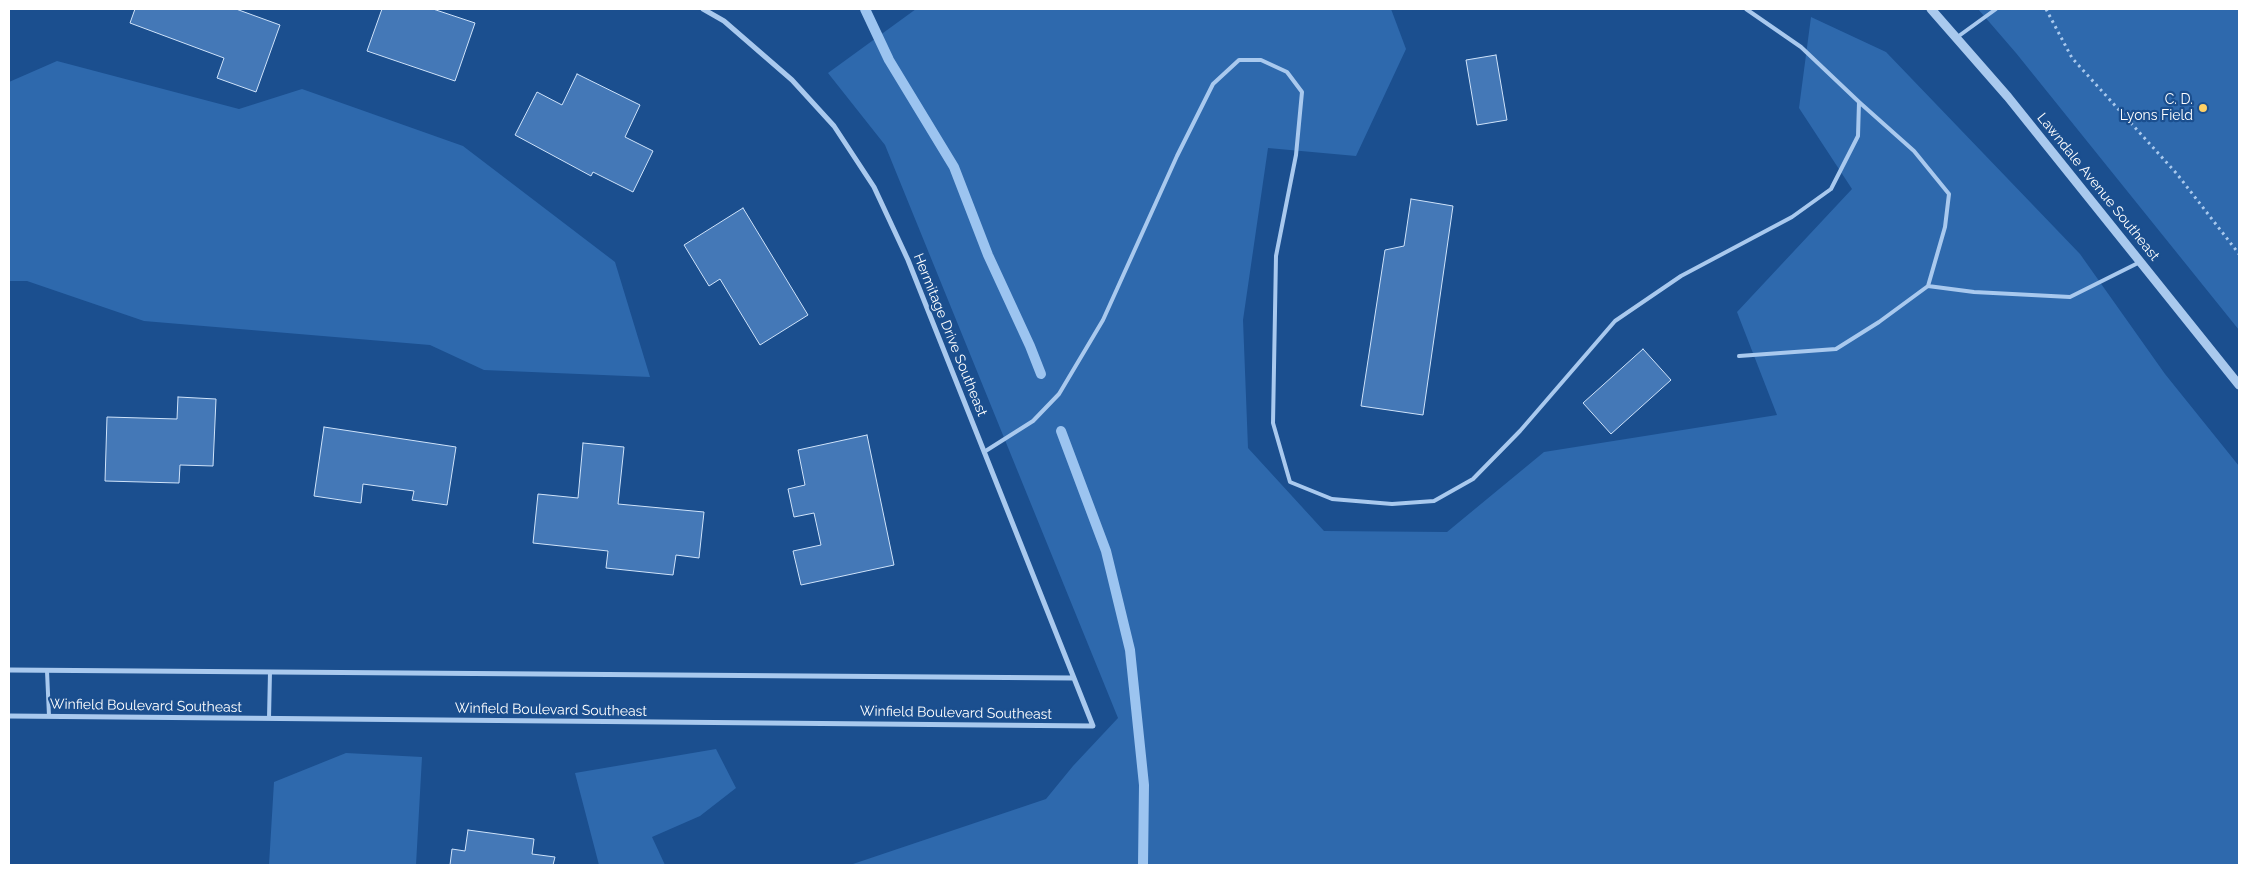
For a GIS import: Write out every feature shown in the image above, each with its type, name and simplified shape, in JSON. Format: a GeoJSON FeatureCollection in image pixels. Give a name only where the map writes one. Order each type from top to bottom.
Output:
{"type":"FeatureCollection","features":[{"type":"Feature","properties":{"kind":"street","name":"Hermitage Drive Southeast"},"geometry":{"type":"LineString","coordinates":[[703,9],[724,21],[792,80],[834,126],[874,187],[908,260],[1092,726]]}},
{"type":"Feature","properties":{"kind":"street","name":"Lawndale Avenue Southeast"},"geometry":{"type":"LineString","coordinates":[[1931,9],[2008,97],[2239,385]]}},
{"type":"Feature","properties":{"kind":"street"},"geometry":{"type":"LineString","coordinates":[[9,670],[1073,678]]}},
{"type":"Feature","properties":{"kind":"street","name":"Winfield Boulevard Southeast"},"geometry":{"type":"LineString","coordinates":[[9,716],[1092,726]]}},
{"type":"Feature","properties":{"kind":"lane"},"geometry":{"type":"LineString","coordinates":[[1739,356],[1836,349],[1879,322],[1928,286],[1945,227],[1948,194],[1914,151],[1801,47],[1746,9]]}},
{"type":"Feature","properties":{"kind":"lane"},"geometry":{"type":"LineString","coordinates":[[1956,38],[1996,9]]}},
{"type":"Feature","properties":{"kind":"lane"},"geometry":{"type":"LineString","coordinates":[[984,452],[1033,421],[1059,394],[1103,320],[1176,156],[1213,84],[1239,60],[1261,60],[1287,72],[1302,92],[1296,155],[1276,256],[1273,423],[1290,482],[1332,499],[1392,504],[1434,502],[1473,480],[1520,431],[1615,321],[1681,276],[1792,217],[1831,188],[1858,136],[1859,102]]}},
{"type":"Feature","properties":{"kind":"lane"},"geometry":{"type":"LineString","coordinates":[[1928,286],[1974,292],[2070,297],[2140,262]]}},
{"type":"Feature","properties":{"kind":"lane"},"geometry":{"type":"LineString","coordinates":[[47,670],[49,716]]}},
{"type":"Feature","properties":{"kind":"lane"},"geometry":{"type":"LineString","coordinates":[[269,718],[270,672]]}},
{"type":"Feature","properties":{"kind":"path"},"geometry":{"type":"LineString","coordinates":[[2046,9],[2072,58],[2177,174],[2239,254]]}},
{"type":"Feature","properties":{"kind":"shaded area"},"geometry":{"type":"Polygon","coordinates":[[[916,9],[1391,9],[1406,49],[1356,156],[1268,148],[1243,320],[1248,448],[1324,531],[1447,532],[1544,452],[1777,415],[1737,312],[1852,189],[1799,108],[1811,17],[1886,52],[2080,254],[2165,374],[2239,466],[2239,865],[850,865],[1046,799],[1073,766],[1118,718],[885,145],[828,73],[916,9]]]}},
{"type":"Feature","properties":{"kind":"shaded area"},"geometry":{"type":"Polygon","coordinates":[[[1978,9],[2239,9],[2239,330],[2016,53],[1978,9]]]}},
{"type":"Feature","properties":{"kind":"shaded area"},"geometry":{"type":"Polygon","coordinates":[[[57,61],[239,109],[302,89],[463,146],[615,262],[650,377],[484,370],[430,345],[144,321],[27,281],[9,281],[9,82],[57,61]]]}},
{"type":"Feature","properties":{"kind":"shaded area"},"geometry":{"type":"Polygon","coordinates":[[[716,749],[736,788],[700,816],[652,837],[665,865],[599,865],[575,773],[716,749]]]}},
{"type":"Feature","properties":{"kind":"shaded area"},"geometry":{"type":"Polygon","coordinates":[[[346,753],[422,757],[416,865],[269,865],[274,782],[346,753]]]}},
{"type":"Feature","properties":{"kind":"building"},"geometry":{"type":"Polygon","coordinates":[[[135,9],[236,9],[280,25],[256,92],[217,78],[224,58],[130,23],[135,9]]]}},
{"type":"Feature","properties":{"kind":"building"},"geometry":{"type":"Polygon","coordinates":[[[382,9],[433,9],[475,23],[455,81],[367,51],[382,9]]]}},
{"type":"Feature","properties":{"kind":"building"},"geometry":{"type":"Polygon","coordinates":[[[1496,55],[1507,120],[1477,125],[1466,60],[1496,55]]]}},
{"type":"Feature","properties":{"kind":"building"},"geometry":{"type":"Polygon","coordinates":[[[577,74],[640,105],[625,137],[653,151],[633,192],[593,172],[591,176],[515,135],[537,92],[562,105],[577,74]]]}},
{"type":"Feature","properties":{"kind":"building"},"geometry":{"type":"Polygon","coordinates":[[[1411,199],[1453,206],[1423,415],[1361,406],[1385,250],[1404,246],[1411,199]]]}},
{"type":"Feature","properties":{"kind":"building"},"geometry":{"type":"Polygon","coordinates":[[[743,208],[808,315],[760,345],[720,279],[709,286],[684,245],[743,208]]]}},
{"type":"Feature","properties":{"kind":"building"},"geometry":{"type":"Polygon","coordinates":[[[1643,349],[1671,380],[1611,434],[1583,403],[1643,349]]]}},
{"type":"Feature","properties":{"kind":"building"},"geometry":{"type":"Polygon","coordinates":[[[178,397],[216,399],[213,466],[180,465],[179,483],[105,481],[107,417],[177,419],[178,397]]]}},
{"type":"Feature","properties":{"kind":"building"},"geometry":{"type":"Polygon","coordinates":[[[324,427],[456,447],[447,505],[412,500],[414,491],[363,484],[361,503],[314,496],[324,427]]]}},
{"type":"Feature","properties":{"kind":"building"},"geometry":{"type":"Polygon","coordinates":[[[867,435],[894,565],[801,585],[793,551],[821,545],[814,513],[794,517],[788,489],[805,485],[798,450],[867,435]]]}},
{"type":"Feature","properties":{"kind":"building"},"geometry":{"type":"Polygon","coordinates":[[[583,443],[624,447],[618,504],[704,512],[699,558],[676,555],[673,575],[606,568],[608,551],[533,543],[538,494],[578,498],[583,443]]]}},
{"type":"Feature","properties":{"kind":"building"},"geometry":{"type":"Polygon","coordinates":[[[468,830],[534,839],[532,854],[555,857],[553,865],[450,865],[452,849],[465,851],[468,830]]]}},
{"type":"Feature","properties":{"kind":"waterway"},"geometry":{"type":"LineString","coordinates":[[865,9],[889,60],[954,167],[988,255],[1041,374]]}},
{"type":"Feature","properties":{"kind":"waterway"},"geometry":{"type":"LineString","coordinates":[[1061,431],[1106,551],[1130,650],[1144,785],[1143,865]]}},
{"type":"Feature","properties":{"kind":"place","name":"C. D. Lyons Field"},"geometry":{"type":"Point","coordinates":[2203,108]}}]}
